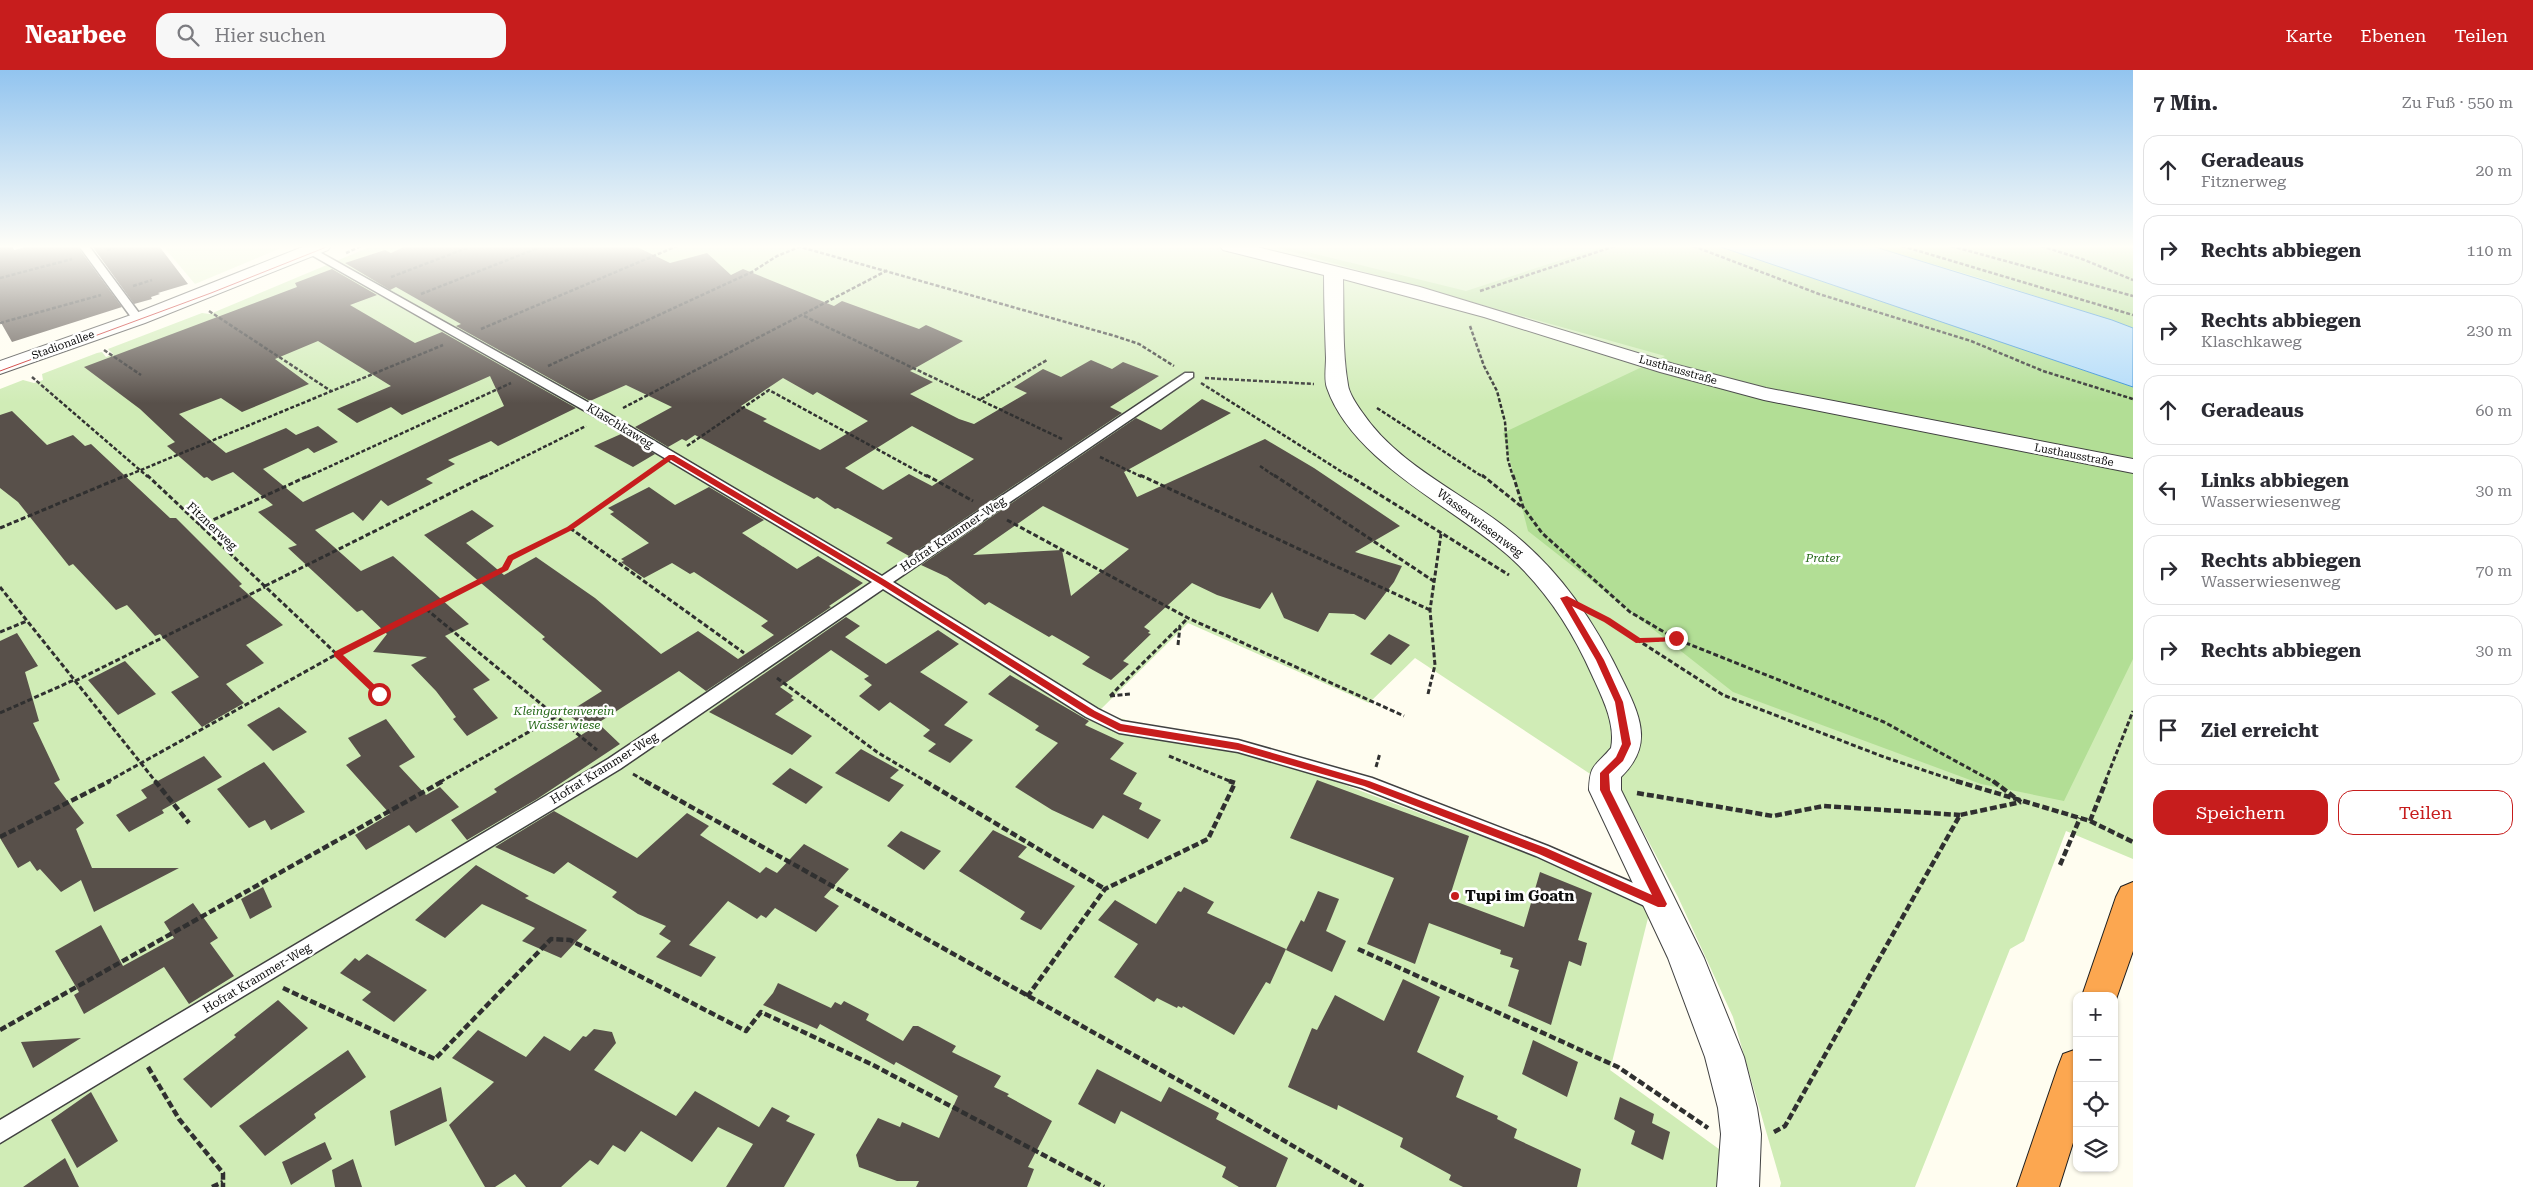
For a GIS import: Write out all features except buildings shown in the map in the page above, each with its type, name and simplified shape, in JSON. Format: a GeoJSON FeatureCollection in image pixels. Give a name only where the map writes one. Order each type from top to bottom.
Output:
{"type":"FeatureCollection","features":[{"type":"Feature","properties":{"kind":"highway"},"geometry":{"type":"LineString","coordinates":[[2101,992],[2133,897]]}},
{"type":"Feature","properties":{"kind":"highway"},"geometry":{"type":"LineString","coordinates":[[2038,1187],[2073,1079]]}},
{"type":"Feature","properties":{"kind":"street","name":"Stadionallee"},"geometry":{"type":"LineString","coordinates":[[0,368],[191,298]]}},
{"type":"Feature","properties":{"kind":"street","name":"Wasserwiesenweg"},"geometry":{"type":"LineString","coordinates":[[1334,298],[1337,387],[1343,402],[1360,428],[1398,462],[1519,551],[1564,598],[1600,660],[1619,702],[1627,744],[1620,759],[1605,773],[1605,790]]}},
{"type":"Feature","properties":{"kind":"street","name":"Lusthausstraße"},"geometry":{"type":"LineString","coordinates":[[1436,298],[1668,368],[1764,394],[2133,466]]}},
{"type":"Feature","properties":{"kind":"street"},"geometry":{"type":"LineString","coordinates":[[1605,790],[1679,941],[1724,1051],[1736,1100],[1741,1169]]}},
{"type":"Feature","properties":{"kind":"lane"},"geometry":{"type":"LineString","coordinates":[[122,298],[138,319]]}},
{"type":"Feature","properties":{"kind":"lane","name":"Klaschkaweg"},"geometry":{"type":"LineString","coordinates":[[397,298],[671,456],[882,582],[1092,713],[1119,727],[1238,746],[1366,783],[1542,851],[1662,904]]}},
{"type":"Feature","properties":{"kind":"lane","name":"Hofrat Krammer-Weg"},"geometry":{"type":"LineString","coordinates":[[0,1132],[614,764],[1189,375]]}},
{"type":"Feature","properties":{"kind":"path"},"geometry":{"type":"LineString","coordinates":[[0,323],[87,298]]}},
{"type":"Feature","properties":{"kind":"path"},"geometry":{"type":"LineString","coordinates":[[402,301],[409,298]]}},
{"type":"Feature","properties":{"kind":"path"},"geometry":{"type":"LineString","coordinates":[[0,528],[554,298]]}},
{"type":"Feature","properties":{"kind":"path"},"geometry":{"type":"LineString","coordinates":[[200,526],[695,298]]}},
{"type":"Feature","properties":{"kind":"path"},"geometry":{"type":"LineString","coordinates":[[0,713],[74,680],[265,587],[605,417],[835,298]]}},
{"type":"Feature","properties":{"kind":"path"},"geometry":{"type":"LineString","coordinates":[[1469,298],[1455,303],[1497,391],[1505,422],[1508,460],[1523,507],[1542,533],[1630,612],[1676,638],[1884,722],[1988,777],[2021,802]]}},
{"type":"Feature","properties":{"kind":"path"},"geometry":{"type":"LineString","coordinates":[[1832,298],[1971,341],[2043,371],[2133,399]]}},
{"type":"Feature","properties":{"kind":"path"},"geometry":{"type":"LineString","coordinates":[[2077,298],[2133,315]]}},
{"type":"Feature","properties":{"kind":"path"},"geometry":{"type":"LineString","coordinates":[[206,309],[330,391]]}},
{"type":"Feature","properties":{"kind":"path"},"geometry":{"type":"LineString","coordinates":[[804,315],[1081,448],[1430,610]]}},
{"type":"Feature","properties":{"kind":"path"},"geometry":{"type":"LineString","coordinates":[[102,349],[141,375]]}},
{"type":"Feature","properties":{"kind":"path"},"geometry":{"type":"LineString","coordinates":[[980,399],[1046,360]]}},
{"type":"Feature","properties":{"kind":"path","name":"Fitznerweg"},"geometry":{"type":"LineString","coordinates":[[29,375],[141,470],[379,694]]}},
{"type":"Feature","properties":{"kind":"path"},"geometry":{"type":"LineString","coordinates":[[0,837],[142,764],[337,654],[505,568],[510,558],[570,528],[671,456],[769,390],[1188,618],[1404,716]]}},
{"type":"Feature","properties":{"kind":"path"},"geometry":{"type":"LineString","coordinates":[[1260,466],[1434,582]]}},
{"type":"Feature","properties":{"kind":"path"},"geometry":{"type":"LineString","coordinates":[[570,528],[877,752],[1105,889]]}},
{"type":"Feature","properties":{"kind":"path"},"geometry":{"type":"LineString","coordinates":[[1428,694],[1435,665],[1430,610],[1441,534]]}},
{"type":"Feature","properties":{"kind":"path"},"geometry":{"type":"LineString","coordinates":[[0,587],[189,822]]}},
{"type":"Feature","properties":{"kind":"path"},"geometry":{"type":"LineString","coordinates":[[1564,598],[1607,620],[1723,695],[1884,757],[2021,802],[2090,821],[2133,842]]}},
{"type":"Feature","properties":{"kind":"path"},"geometry":{"type":"LineString","coordinates":[[426,609],[614,764],[1230,1109],[1363,1187]]}},
{"type":"Feature","properties":{"kind":"path"},"geometry":{"type":"LineString","coordinates":[[1110,696],[1188,618]]}},
{"type":"Feature","properties":{"kind":"path"},"geometry":{"type":"LineString","coordinates":[[0,632],[27,621]]}},
{"type":"Feature","properties":{"kind":"path"},"geometry":{"type":"LineString","coordinates":[[1178,645],[1180,626]]}},
{"type":"Feature","properties":{"kind":"path"},"geometry":{"type":"LineString","coordinates":[[1639,641],[1676,638]]}},
{"type":"Feature","properties":{"kind":"path"},"geometry":{"type":"LineString","coordinates":[[2090,821],[2133,711]]}},
{"type":"Feature","properties":{"kind":"path"},"geometry":{"type":"LineString","coordinates":[[0,1030],[557,716]]}},
{"type":"Feature","properties":{"kind":"path"},"geometry":{"type":"LineString","coordinates":[[1027,997],[1105,889],[1208,839],[1236,783],[1160,751]]}},
{"type":"Feature","properties":{"kind":"path"},"geometry":{"type":"LineString","coordinates":[[1605,790],[1629,792],[1773,816],[1824,806],[1960,815],[2021,802]]}},
{"type":"Feature","properties":{"kind":"path"},"geometry":{"type":"LineString","coordinates":[[1358,949],[1618,1067],[1741,1169],[1785,1126],[1960,815]]}},
{"type":"Feature","properties":{"kind":"path"},"geometry":{"type":"LineString","coordinates":[[2060,865],[2080,818]]}},
{"type":"Feature","properties":{"kind":"path"},"geometry":{"type":"LineString","coordinates":[[260,977],[435,1059],[551,939],[570,940],[746,1031],[761,1012],[871,1064],[1104,1187]]}},
{"type":"Feature","properties":{"kind":"path"},"geometry":{"type":"LineString","coordinates":[[137,1050],[179,1119],[223,1172],[223,1184],[212,1187]]}},
{"type":"Feature","properties":{"kind":"green space","name":"Kleingartenverein Wasserwiese"},"geometry":{"type":"Polygon","coordinates":[[[248,298],[2133,298],[2133,859],[2066,831],[2024,941],[2010,949],[1915,1187],[1780,1187],[1781,1183],[1733,1017],[1678,897],[1625,797],[1415,658],[1369,703],[1188,623],[1098,712],[1316,774],[1544,860],[1650,910],[1610,1070],[1723,1152],[1716,1187],[0,1187],[0,389],[23,380],[34,383],[43,380],[42,374],[97,353],[102,352],[106,357],[113,354],[108,349],[202,313],[210,314],[248,298]]]}},
{"type":"Feature","properties":{"kind":"green space","name":"Prater"},"geometry":{"type":"Polygon","coordinates":[[[1458,298],[1871,298],[2133,387],[2133,659],[2064,801],[1981,784],[1733,692],[1528,531],[1503,433],[1665,356],[1458,298]]]}},
{"type":"Feature","properties":{"kind":"green space"},"geometry":{"type":"Polygon","coordinates":[[[2042,298],[2133,298],[2133,328],[2042,298]]]}},
{"type":"Feature","properties":{"kind":"water"},"geometry":{"type":"Polygon","coordinates":[[[1871,298],[2041,298],[2112,320],[2133,328],[2133,387],[1871,298]]]}},
{"type":"Feature","properties":{"kind":"tram line"},"geometry":{"type":"LineString","coordinates":[[0,371],[197,298]]}},
{"type":"Feature","properties":{"kind":"place","name":"Tupi im Goatn"},"geometry":{"type":"Point","coordinates":[1455,896]}},
{"type":"Feature","properties":{"kind":"route"},"geometry":{"type":"LineString","coordinates":[[379,694],[337,654],[505,568],[510,558],[570,528],[671,456],[882,582],[1092,713],[1119,727],[1238,746],[1366,783],[1542,851],[1662,904],[1605,790],[1605,773],[1620,759],[1627,744],[1619,702],[1600,660],[1564,598],[1607,620],[1639,641],[1676,638]]}}]}
